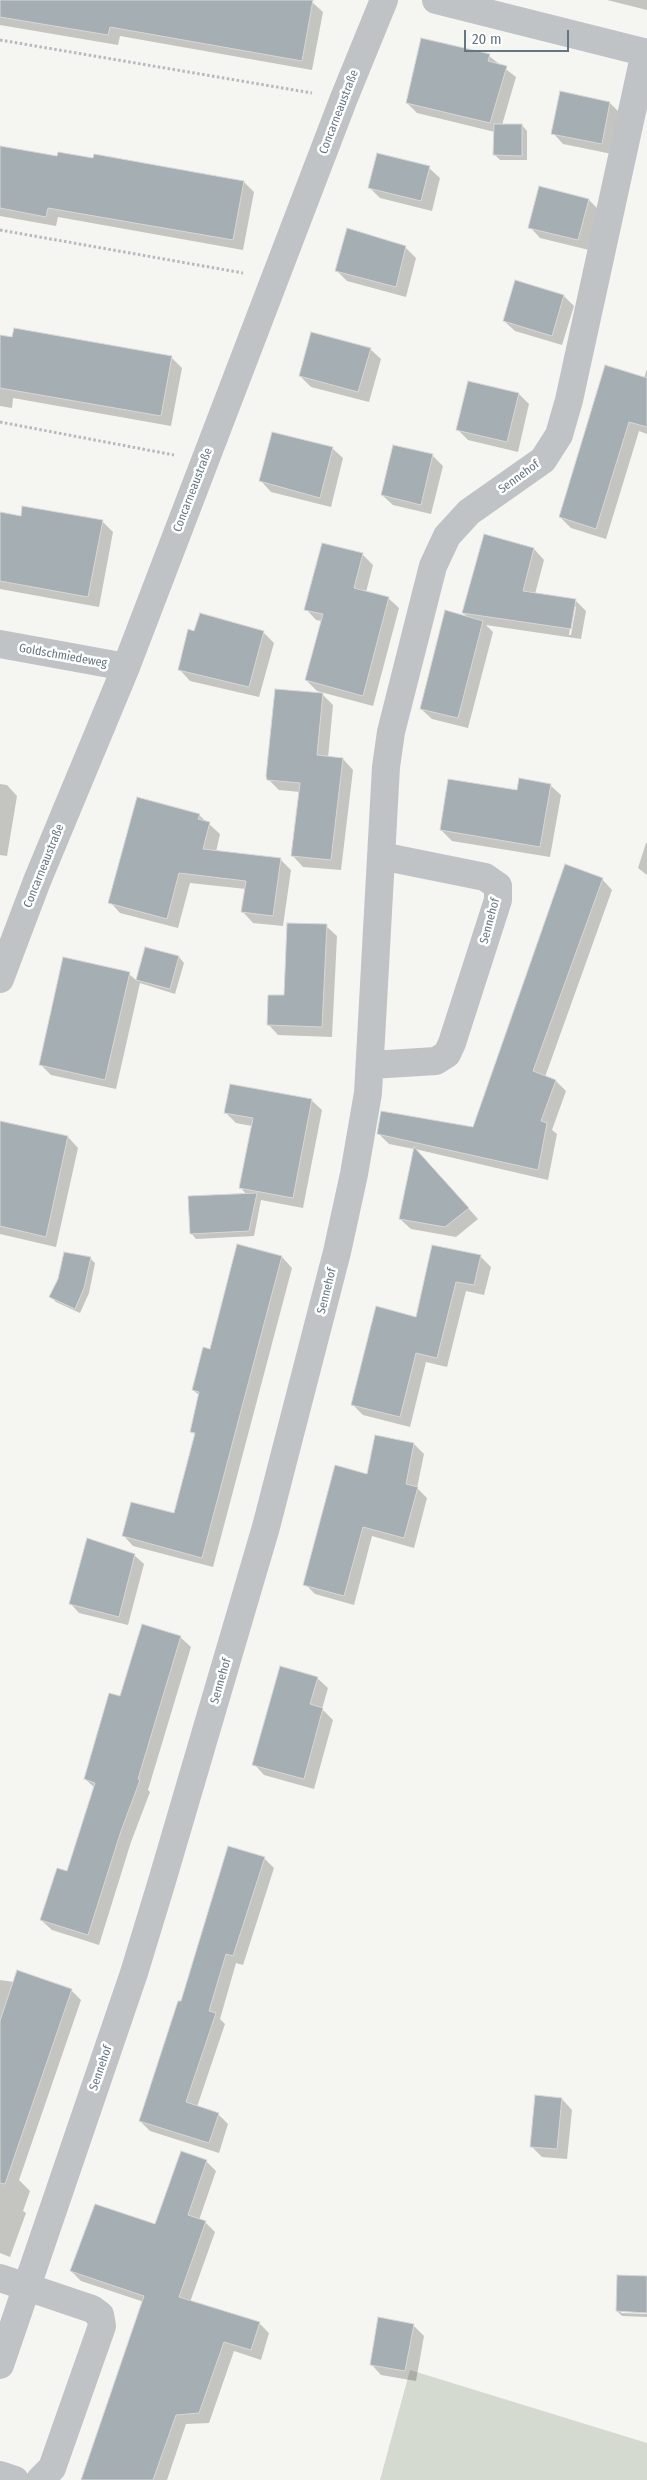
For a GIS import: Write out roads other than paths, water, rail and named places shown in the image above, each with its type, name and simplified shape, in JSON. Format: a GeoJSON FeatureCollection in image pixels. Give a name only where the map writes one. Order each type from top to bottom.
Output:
{"type":"FeatureCollection","features":[{"type":"Feature","properties":{"kind":"street","name":"Concarneaustraße"},"geometry":{"type":"LineString","coordinates":[[0,979],[37,881],[126,667],[344,98],[384,0]]}},
{"type":"Feature","properties":{"kind":"street","name":"Sennehof"},"geometry":{"type":"LineString","coordinates":[[0,2365],[134,1973],[266,1527],[337,1252],[354,1174],[371,1065],[386,767],[391,732],[433,566],[448,536],[469,512],[543,460],[559,435],[569,400],[646,52],[436,0]]}},
{"type":"Feature","properties":{"kind":"street","name":"Goldschmiedeweg"},"geometry":{"type":"LineString","coordinates":[[0,644],[126,667]]}},
{"type":"Feature","properties":{"kind":"street","name":"Sennehof"},"geometry":{"type":"LineString","coordinates":[[371,1065],[436,1061],[447,1054],[498,900],[498,886],[486,876],[381,856]]}},
{"type":"Feature","properties":{"kind":"street"},"geometry":{"type":"LineString","coordinates":[[0,2278],[92,2309],[100,2315],[102,2326],[52,2468],[40,2480]]}},
{"type":"Feature","properties":{"kind":"street"},"geometry":{"type":"LineString","coordinates":[[0,2475],[15,2480]]}}]}
